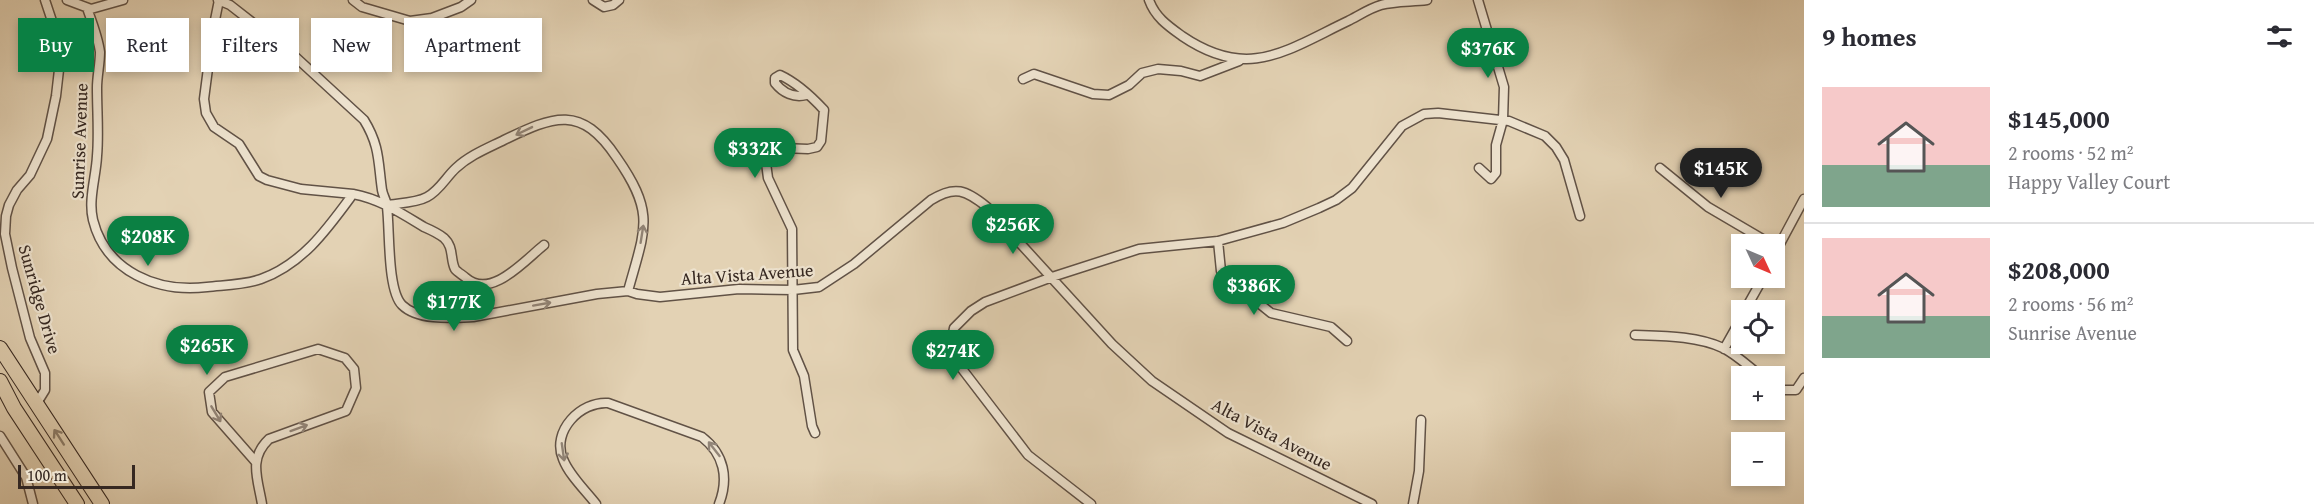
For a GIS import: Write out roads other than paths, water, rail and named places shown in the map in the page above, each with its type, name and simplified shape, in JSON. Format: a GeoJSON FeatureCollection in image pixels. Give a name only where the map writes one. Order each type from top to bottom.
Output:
{"type":"FeatureCollection","features":[{"type":"Feature","properties":{"kind":"main road"},"geometry":{"type":"LineString","coordinates":[[0,348],[102,504]]}},
{"type":"Feature","properties":{"kind":"main road"},"geometry":{"type":"LineString","coordinates":[[0,381],[14,408],[77,504]]}},
{"type":"Feature","properties":{"kind":"street","name":"Sunridge Drive"},"geometry":{"type":"LineString","coordinates":[[37,403],[45,390],[45,374],[30,338],[5,234],[9,205],[17,190],[30,175],[46,139],[56,96],[60,61],[58,39],[45,0]]}},
{"type":"Feature","properties":{"kind":"street"},"geometry":{"type":"LineString","coordinates":[[68,0],[87,8],[123,0]]}},
{"type":"Feature","properties":{"kind":"street"},"geometry":{"type":"LineString","coordinates":[[218,0],[204,99],[206,113],[214,127],[239,144],[259,176],[302,189],[368,197],[387,205],[445,239],[452,249],[456,269],[469,281],[478,284],[492,284],[509,275],[544,245]]}},
{"type":"Feature","properties":{"kind":"street","name":"Alta Vista Avenue"},"geometry":{"type":"LineString","coordinates":[[218,0],[230,5],[289,51],[364,120],[372,133],[379,157],[382,193],[387,205],[392,282],[397,299],[404,308],[452,318],[473,317],[597,294],[628,291],[660,297],[739,289],[810,289],[831,281],[931,200],[942,193],[956,189],[973,196],[987,207],[1112,344],[1152,381],[1228,433],[1372,504]]}},
{"type":"Feature","properties":{"kind":"street"},"geometry":{"type":"LineString","coordinates":[[353,0],[362,7],[410,21],[432,18],[461,7],[471,0]]}},
{"type":"Feature","properties":{"kind":"street"},"geometry":{"type":"LineString","coordinates":[[593,0],[604,7],[614,5],[620,0]]}},
{"type":"Feature","properties":{"kind":"street"},"geometry":{"type":"LineString","coordinates":[[1149,0],[1152,10],[1164,23],[1193,44],[1221,56],[1243,59]]}},
{"type":"Feature","properties":{"kind":"street"},"geometry":{"type":"LineString","coordinates":[[1023,79],[1034,74],[1093,94],[1109,95],[1129,85],[1142,73],[1158,69],[1181,71],[1200,76],[1243,59],[1280,54],[1380,5],[1427,0]]}},
{"type":"Feature","properties":{"kind":"street"},"geometry":{"type":"LineString","coordinates":[[1478,0],[1504,87],[1503,120],[1496,145],[1496,173],[1491,179],[1479,168]]}},
{"type":"Feature","properties":{"kind":"street","name":"Sunrise Avenue"},"geometry":{"type":"LineString","coordinates":[[87,8],[97,35],[100,53],[93,219],[102,241],[122,266],[144,280],[160,286],[194,289],[249,283],[263,278],[309,250],[353,194]]}},
{"type":"Feature","properties":{"kind":"street"},"geometry":{"type":"LineString","coordinates":[[806,94],[824,110],[821,141],[817,147],[808,149],[782,148],[772,154],[766,163],[768,178],[792,229],[794,350],[804,376],[815,432]]}},
{"type":"Feature","properties":{"kind":"street"},"geometry":{"type":"LineString","coordinates":[[1091,504],[1028,455],[956,362],[952,349],[954,328],[971,311],[999,296],[1139,249],[1218,241],[1283,223],[1336,200],[1361,178],[1402,126],[1424,114],[1438,113],[1503,120],[1533,129],[1545,136],[1556,147],[1568,169],[1580,216]]}},
{"type":"Feature","properties":{"kind":"street"},"geometry":{"type":"LineString","coordinates":[[387,205],[420,200],[429,196],[457,167],[475,154],[539,123],[565,119],[582,122],[600,136],[612,150],[633,181],[643,204],[643,237],[628,291]]}},
{"type":"Feature","properties":{"kind":"street"},"geometry":{"type":"LineString","coordinates":[[1660,168],[1708,207],[1751,234]]}},
{"type":"Feature","properties":{"kind":"street"},"geometry":{"type":"LineString","coordinates":[[1784,234],[1804,200]]}},
{"type":"Feature","properties":{"kind":"street"},"geometry":{"type":"LineString","coordinates":[[1218,241],[1221,271],[1271,313],[1331,327],[1347,341]]}},
{"type":"Feature","properties":{"kind":"street"},"geometry":{"type":"LineString","coordinates":[[1635,335],[1668,336],[1724,349],[1747,366]]}},
{"type":"Feature","properties":{"kind":"street"},"geometry":{"type":"LineString","coordinates":[[1724,349],[1731,337]]}},
{"type":"Feature","properties":{"kind":"street"},"geometry":{"type":"LineString","coordinates":[[255,461],[212,412],[209,392],[225,377],[318,348],[345,358],[354,369],[356,388],[346,411],[269,439],[260,448],[255,461],[262,504]]}},
{"type":"Feature","properties":{"kind":"street"},"geometry":{"type":"LineString","coordinates":[[1785,390],[1796,390],[1804,378]]}},
{"type":"Feature","properties":{"kind":"street"},"geometry":{"type":"LineString","coordinates":[[596,504],[567,467],[560,448],[566,428],[572,418],[584,407],[597,402],[608,403],[681,429],[709,442],[722,460],[724,472],[724,484],[719,504]]}},
{"type":"Feature","properties":{"kind":"street"},"geometry":{"type":"LineString","coordinates":[[1413,504],[1419,471],[1420,420]]}},
{"type":"Feature","properties":{"kind":"street"},"geometry":{"type":"LineString","coordinates":[[0,436],[26,477],[33,504]]}}]}
